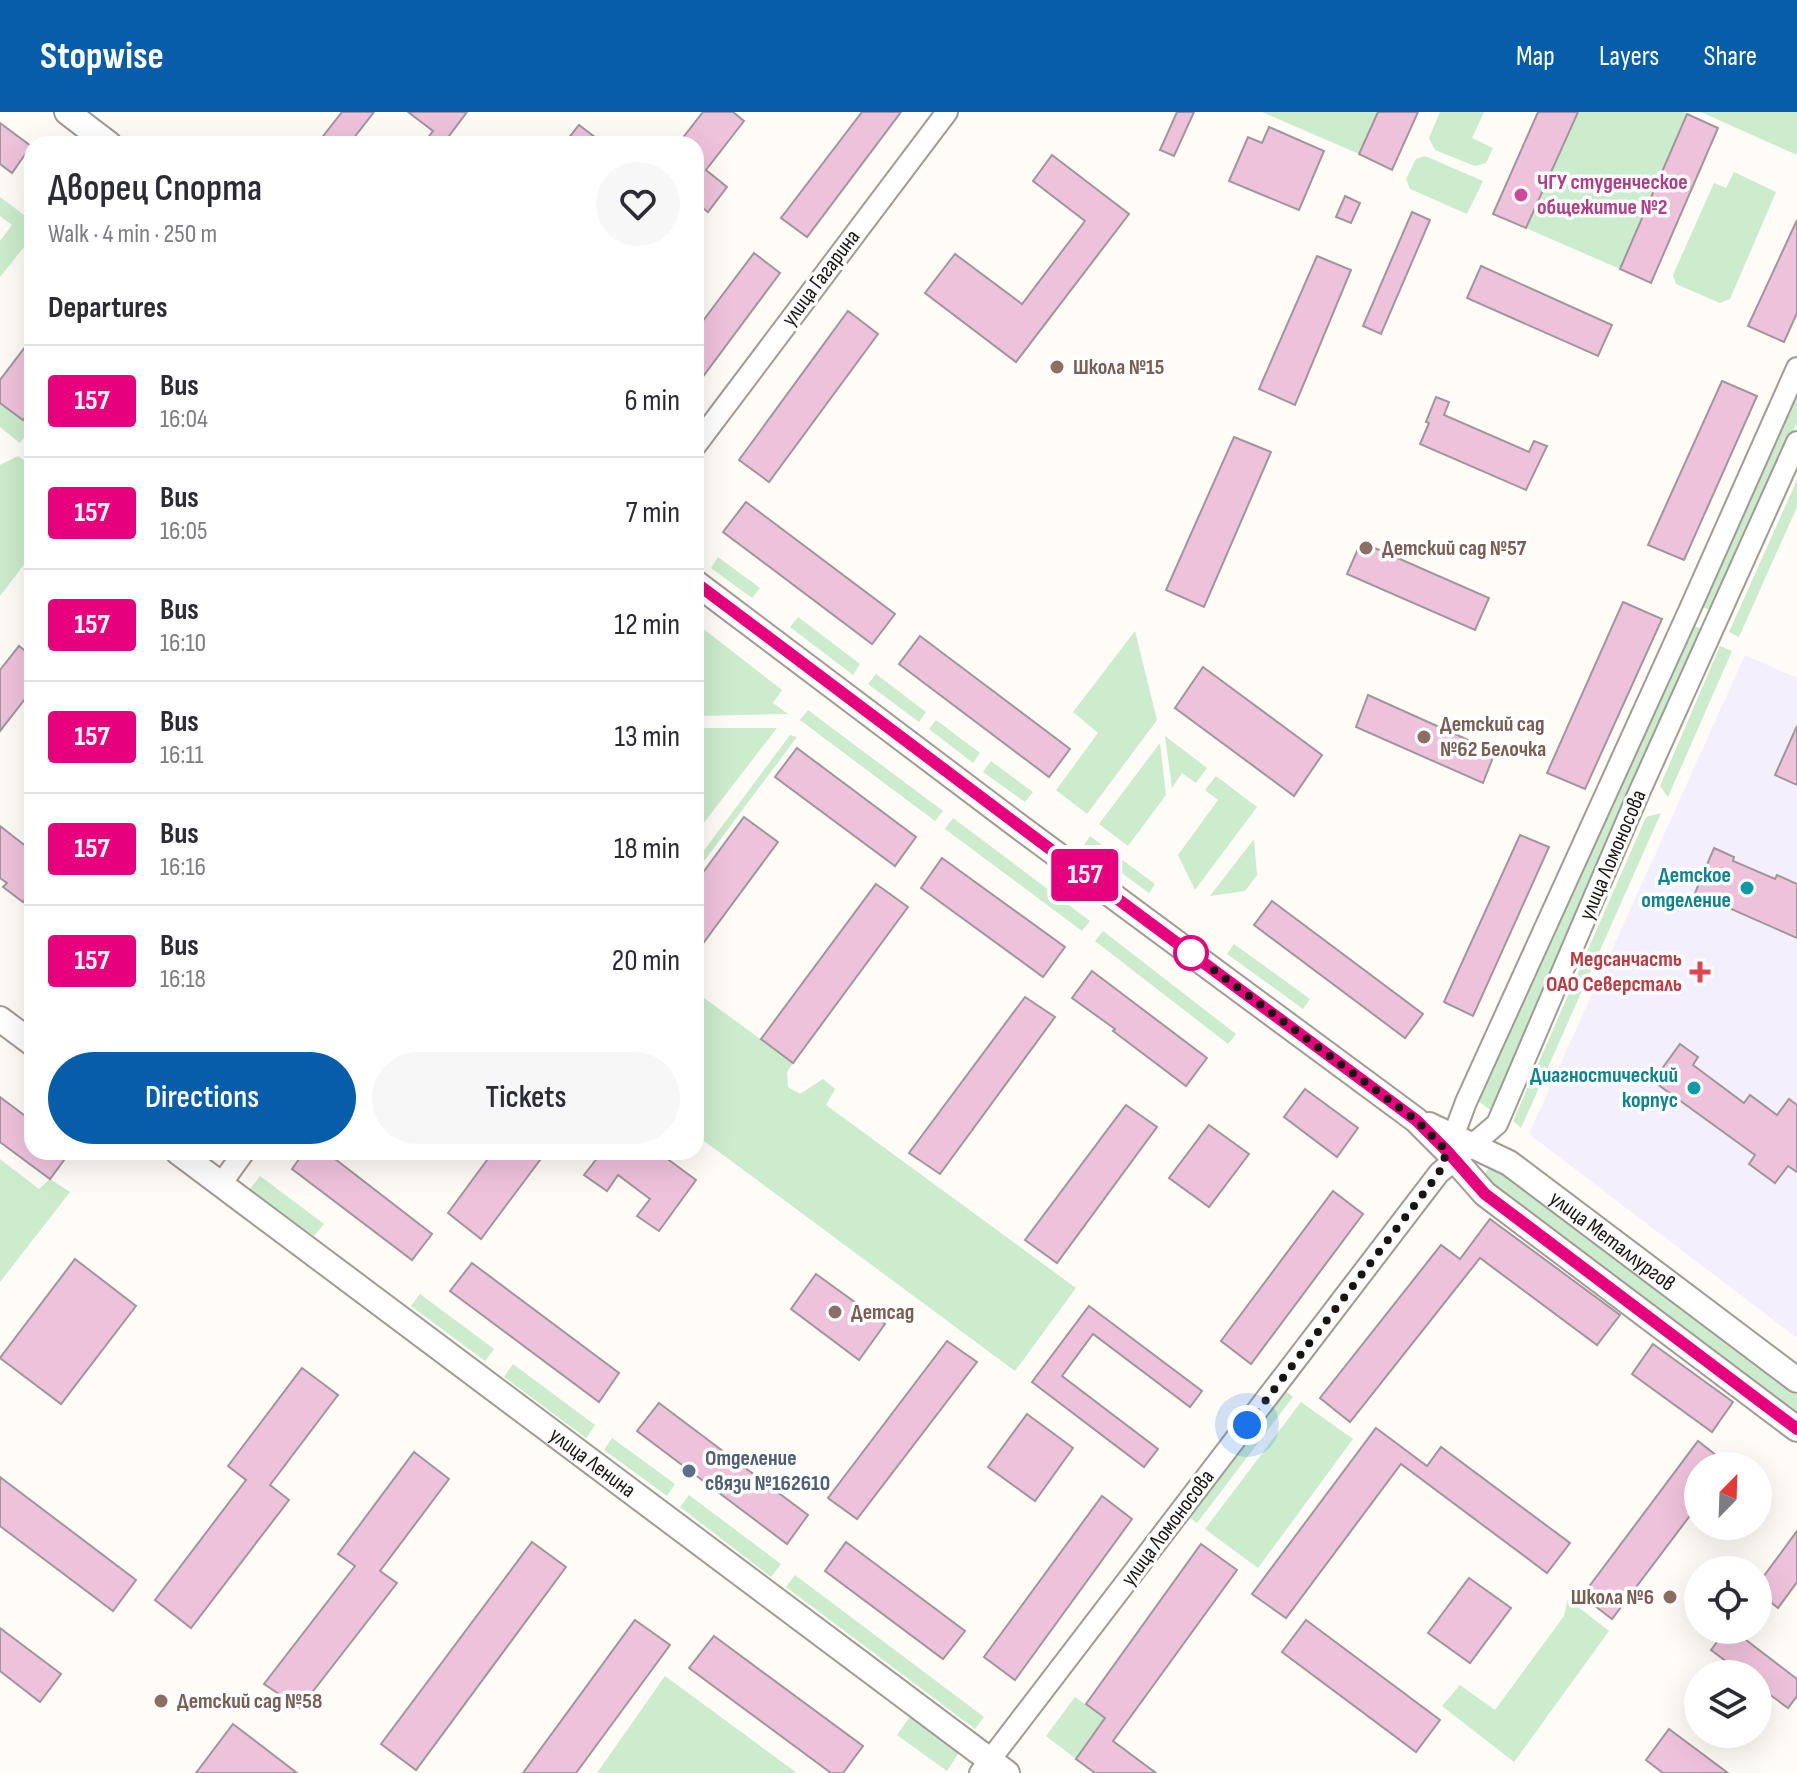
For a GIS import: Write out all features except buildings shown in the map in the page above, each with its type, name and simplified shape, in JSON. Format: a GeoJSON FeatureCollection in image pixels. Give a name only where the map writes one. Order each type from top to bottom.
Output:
{"type":"FeatureCollection","features":[{"type":"Feature","properties":{"kind":"street"},"geometry":{"type":"LineString","coordinates":[[67,112],[98,136]]}},
{"type":"Feature","properties":{"kind":"street","name":"улица Гагарина"},"geometry":{"type":"LineString","coordinates":[[704,434],[947,112]]}},
{"type":"Feature","properties":{"kind":"street","name":"улица Ломоносова"},"geometry":{"type":"LineString","coordinates":[[1454,1153],[1466,1102],[1797,368]]}},
{"type":"Feature","properties":{"kind":"street","name":"улица Ломоносова"},"geometry":{"type":"LineString","coordinates":[[992,1769],[1454,1153],[1497,1124],[1638,795],[1797,442]]}},
{"type":"Feature","properties":{"kind":"street","name":"улица Металлургов"},"geometry":{"type":"LineString","coordinates":[[704,589],[1416,1120],[1454,1153],[1485,1194],[1797,1429]]}},
{"type":"Feature","properties":{"kind":"street"},"geometry":{"type":"LineString","coordinates":[[1689,611],[1717,623]]}},
{"type":"Feature","properties":{"kind":"street"},"geometry":{"type":"LineString","coordinates":[[0,1019],[24,1037]]}},
{"type":"Feature","properties":{"kind":"street","name":"улица Металлургов"},"geometry":{"type":"LineString","coordinates":[[1454,1153],[1509,1163],[1797,1380]]}},
{"type":"Feature","properties":{"kind":"street","name":"улица Ленина"},"geometry":{"type":"LineString","coordinates":[[189,1160],[992,1769]]}},
{"type":"Feature","properties":{"kind":"street"},"geometry":{"type":"LineString","coordinates":[[221,1184],[238,1160]]}},
{"type":"Feature","properties":{"kind":"shaded area","name":"Медсанчасть ОАО Северсталь"},"geometry":{"type":"Polygon","coordinates":[[[1745,655],[1797,678],[1797,1338],[1529,1134],[1745,655]]]}},
{"type":"Feature","properties":{"kind":"green space"},"geometry":{"type":"Polygon","coordinates":[[[1262,112],[1378,112],[1359,154],[1262,112]]]}},
{"type":"Feature","properties":{"kind":"green space"},"geometry":{"type":"Polygon","coordinates":[[[1440,112],[1484,112],[1472,138],[1493,148],[1486,163],[1475,166],[1435,150],[1429,138],[1440,112]]]}},
{"type":"Feature","properties":{"kind":"green space"},"geometry":{"type":"Polygon","coordinates":[[[1578,112],[1687,114],[1620,269],[1526,228],[1578,112]]]}},
{"type":"Feature","properties":{"kind":"green space"},"geometry":{"type":"Polygon","coordinates":[[[1701,112],[1797,112],[1797,155],[1701,112]]]}},
{"type":"Feature","properties":{"kind":"green space"},"geometry":{"type":"Polygon","coordinates":[[[1425,156],[1483,181],[1467,214],[1410,189],[1406,179],[1416,159],[1425,156]]]}},
{"type":"Feature","properties":{"kind":"green space"},"geometry":{"type":"Polygon","coordinates":[[[1734,172],[1776,192],[1730,299],[1720,303],[1676,284],[1673,275],[1714,183],[1726,188],[1734,172]]]}},
{"type":"Feature","properties":{"kind":"green space"},"geometry":{"type":"Polygon","coordinates":[[[0,197],[24,215],[24,247],[0,277],[0,241],[12,225],[0,216],[0,197]]]}},
{"type":"Feature","properties":{"kind":"green space"},"geometry":{"type":"Polygon","coordinates":[[[1797,386],[1797,423],[1714,612],[1700,606],[1797,386]]]}},
{"type":"Feature","properties":{"kind":"green space"},"geometry":{"type":"Polygon","coordinates":[[[0,403],[24,419],[24,438],[20,443],[0,427],[0,403]]]}},
{"type":"Feature","properties":{"kind":"green space"},"geometry":{"type":"Polygon","coordinates":[[[18,456],[24,460],[24,564],[0,596],[0,465],[18,456]]]}},
{"type":"Feature","properties":{"kind":"green space"},"geometry":{"type":"Polygon","coordinates":[[[1797,480],[1797,507],[1739,637],[1729,632],[1797,480]]]}},
{"type":"Feature","properties":{"kind":"green space"},"geometry":{"type":"Polygon","coordinates":[[[718,557],[760,588],[752,598],[711,568],[718,557]]]}},
{"type":"Feature","properties":{"kind":"green space"},"geometry":{"type":"Polygon","coordinates":[[[798,617],[860,664],[853,675],[790,627],[798,617]]]}},
{"type":"Feature","properties":{"kind":"green space"},"geometry":{"type":"Polygon","coordinates":[[[1692,625],[1705,630],[1493,1112],[1478,1101],[1692,625]]]}},
{"type":"Feature","properties":{"kind":"green space"},"geometry":{"type":"Polygon","coordinates":[[[704,629],[782,690],[773,703],[788,714],[704,716],[704,629]]]}},
{"type":"Feature","properties":{"kind":"green space"},"geometry":{"type":"Polygon","coordinates":[[[1135,631],[1157,720],[1087,814],[1056,790],[1098,733],[1073,712],[1135,631]]]}},
{"type":"Feature","properties":{"kind":"green space"},"geometry":{"type":"Polygon","coordinates":[[[1720,646],[1732,651],[1668,797],[1660,786],[1720,646]]]}},
{"type":"Feature","properties":{"kind":"green space"},"geometry":{"type":"Polygon","coordinates":[[[876,674],[926,712],[919,722],[868,684],[876,674]]]}},
{"type":"Feature","properties":{"kind":"green space"},"geometry":{"type":"Polygon","coordinates":[[[808,710],[943,811],[935,821],[800,720],[808,710]]]}},
{"type":"Feature","properties":{"kind":"green space"},"geometry":{"type":"Polygon","coordinates":[[[936,720],[980,753],[973,763],[929,729],[936,720]]]}},
{"type":"Feature","properties":{"kind":"green space"},"geometry":{"type":"Polygon","coordinates":[[[704,728],[777,728],[704,823],[704,728]]]}},
{"type":"Feature","properties":{"kind":"green space"},"geometry":{"type":"Polygon","coordinates":[[[790,735],[797,737],[704,861],[704,850],[790,735]]]}},
{"type":"Feature","properties":{"kind":"green space"},"geometry":{"type":"Polygon","coordinates":[[[1165,736],[1207,768],[1196,783],[1182,773],[1172,788],[1165,736]]]}},
{"type":"Feature","properties":{"kind":"green space"},"geometry":{"type":"Polygon","coordinates":[[[1160,743],[1166,795],[1128,846],[1099,824],[1160,743]]]}},
{"type":"Feature","properties":{"kind":"green space"},"geometry":{"type":"Polygon","coordinates":[[[991,761],[1033,792],[1025,802],[983,772],[991,761]]]}},
{"type":"Feature","properties":{"kind":"green space"},"geometry":{"type":"Polygon","coordinates":[[[1216,776],[1257,807],[1195,890],[1178,855],[1218,800],[1205,790],[1216,776]]]}},
{"type":"Feature","properties":{"kind":"green space"},"geometry":{"type":"Polygon","coordinates":[[[1661,813],[1521,1128],[1513,1121],[1646,817],[1661,813]]]}},
{"type":"Feature","properties":{"kind":"green space"},"geometry":{"type":"Polygon","coordinates":[[[953,818],[1090,921],[1082,931],[945,829],[953,818]]]}},
{"type":"Feature","properties":{"kind":"green space"},"geometry":{"type":"Polygon","coordinates":[[[1090,836],[1155,884],[1149,893],[1084,845],[1090,836]]]}},
{"type":"Feature","properties":{"kind":"green space"},"geometry":{"type":"Polygon","coordinates":[[[1254,839],[1257,875],[1245,891],[1210,896],[1254,839]]]}},
{"type":"Feature","properties":{"kind":"green space"},"geometry":{"type":"Polygon","coordinates":[[[1103,931],[1236,1034],[1228,1044],[1095,941],[1103,931]]]}},
{"type":"Feature","properties":{"kind":"green space"},"geometry":{"type":"Polygon","coordinates":[[[1234,944],[1310,999],[1303,1009],[1227,954],[1234,944]]]}},
{"type":"Feature","properties":{"kind":"green space"},"geometry":{"type":"Polygon","coordinates":[[[704,998],[793,1063],[787,1072],[788,1087],[800,1094],[823,1079],[835,1089],[826,1105],[1076,1288],[1015,1371],[704,1141],[704,998]]]}},
{"type":"Feature","properties":{"kind":"green space"},"geometry":{"type":"Polygon","coordinates":[[[0,1159],[39,1189],[50,1179],[70,1192],[0,1282],[0,1159]]]}},
{"type":"Feature","properties":{"kind":"green space"},"geometry":{"type":"Polygon","coordinates":[[[1491,1165],[1797,1395],[1797,1415],[1482,1178],[1491,1165]]]}},
{"type":"Feature","properties":{"kind":"green space"},"geometry":{"type":"Polygon","coordinates":[[[260,1176],[324,1224],[314,1236],[250,1189],[260,1176]]]}},
{"type":"Feature","properties":{"kind":"green space"},"geometry":{"type":"Polygon","coordinates":[[[420,1294],[494,1349],[485,1361],[411,1306],[420,1294]]]}},
{"type":"Feature","properties":{"kind":"green space"},"geometry":{"type":"Polygon","coordinates":[[[513,1364],[595,1425],[586,1438],[504,1377],[513,1364]]]}},
{"type":"Feature","properties":{"kind":"green space"},"geometry":{"type":"Polygon","coordinates":[[[1282,1388],[1293,1397],[1197,1523],[1186,1515],[1282,1388]]]}},
{"type":"Feature","properties":{"kind":"green space"},"geometry":{"type":"Polygon","coordinates":[[[1301,1402],[1353,1439],[1258,1568],[1205,1529],[1301,1402]]]}},
{"type":"Feature","properties":{"kind":"green space"},"geometry":{"type":"Polygon","coordinates":[[[612,1438],[675,1484],[667,1496],[604,1450],[612,1438]]]}},
{"type":"Feature","properties":{"kind":"green space"},"geometry":{"type":"Polygon","coordinates":[[[689,1495],[781,1564],[771,1577],[680,1507],[689,1495]]]}},
{"type":"Feature","properties":{"kind":"green space"},"geometry":{"type":"Polygon","coordinates":[[[795,1575],[984,1717],[975,1729],[786,1587],[795,1575]]]}},
{"type":"Feature","properties":{"kind":"green space"},"geometry":{"type":"Polygon","coordinates":[[[1568,1599],[1609,1631],[1514,1762],[1442,1706],[1460,1685],[1495,1710],[1564,1616],[1568,1599]]]}},
{"type":"Feature","properties":{"kind":"green space"},"geometry":{"type":"Polygon","coordinates":[[[665,1676],[797,1773],[597,1773],[665,1676]]]}},
{"type":"Feature","properties":{"kind":"green space"},"geometry":{"type":"Polygon","coordinates":[[[1075,1697],[1121,1730],[1097,1730],[1076,1759],[1046,1736],[1075,1697]]]}},
{"type":"Feature","properties":{"kind":"green space"},"geometry":{"type":"Polygon","coordinates":[[[911,1715],[960,1751],[947,1771],[897,1735],[911,1715]]]}},
{"type":"Feature","properties":{"kind":"bus line","name":"157"},"geometry":{"type":"LineString","coordinates":[[704,589],[1416,1120],[1485,1194],[1797,1429]]}},
{"type":"Feature","properties":{"kind":"place","name":"ЧГУ студенческое общежитие №2"},"geometry":{"type":"Point","coordinates":[1521,195]}},
{"type":"Feature","properties":{"kind":"place","name":"Школа №15"},"geometry":{"type":"Point","coordinates":[1057,367]}},
{"type":"Feature","properties":{"kind":"place","name":"Детский сад №57"},"geometry":{"type":"Point","coordinates":[1366,548]}},
{"type":"Feature","properties":{"kind":"place","name":"Детский сад №62 Белочка"},"geometry":{"type":"Point","coordinates":[1424,737]}},
{"type":"Feature","properties":{"kind":"place","name":"Детское отделение"},"geometry":{"type":"Point","coordinates":[1747,888]}},
{"type":"Feature","properties":{"kind":"place","name":"Медсанчасть ОАО Северсталь"},"geometry":{"type":"Point","coordinates":[1700,972]}},
{"type":"Feature","properties":{"kind":"place","name":"Диагностический корпус"},"geometry":{"type":"Point","coordinates":[1694,1088]}},
{"type":"Feature","properties":{"kind":"place","name":"Детсад"},"geometry":{"type":"Point","coordinates":[835,1312]}},
{"type":"Feature","properties":{"kind":"place","name":"Отделение связи №162610"},"geometry":{"type":"Point","coordinates":[689,1471]}},
{"type":"Feature","properties":{"kind":"place","name":"Школа №6"},"geometry":{"type":"Point","coordinates":[1670,1597]}},
{"type":"Feature","properties":{"kind":"place","name":"Детский сад №58"},"geometry":{"type":"Point","coordinates":[161,1701]}},
{"type":"Feature","properties":{"kind":"route"},"geometry":{"type":"LineString","coordinates":[[1191,953],[1416,1120],[1447,1151],[1439,1173],[1247,1425]]}}]}
